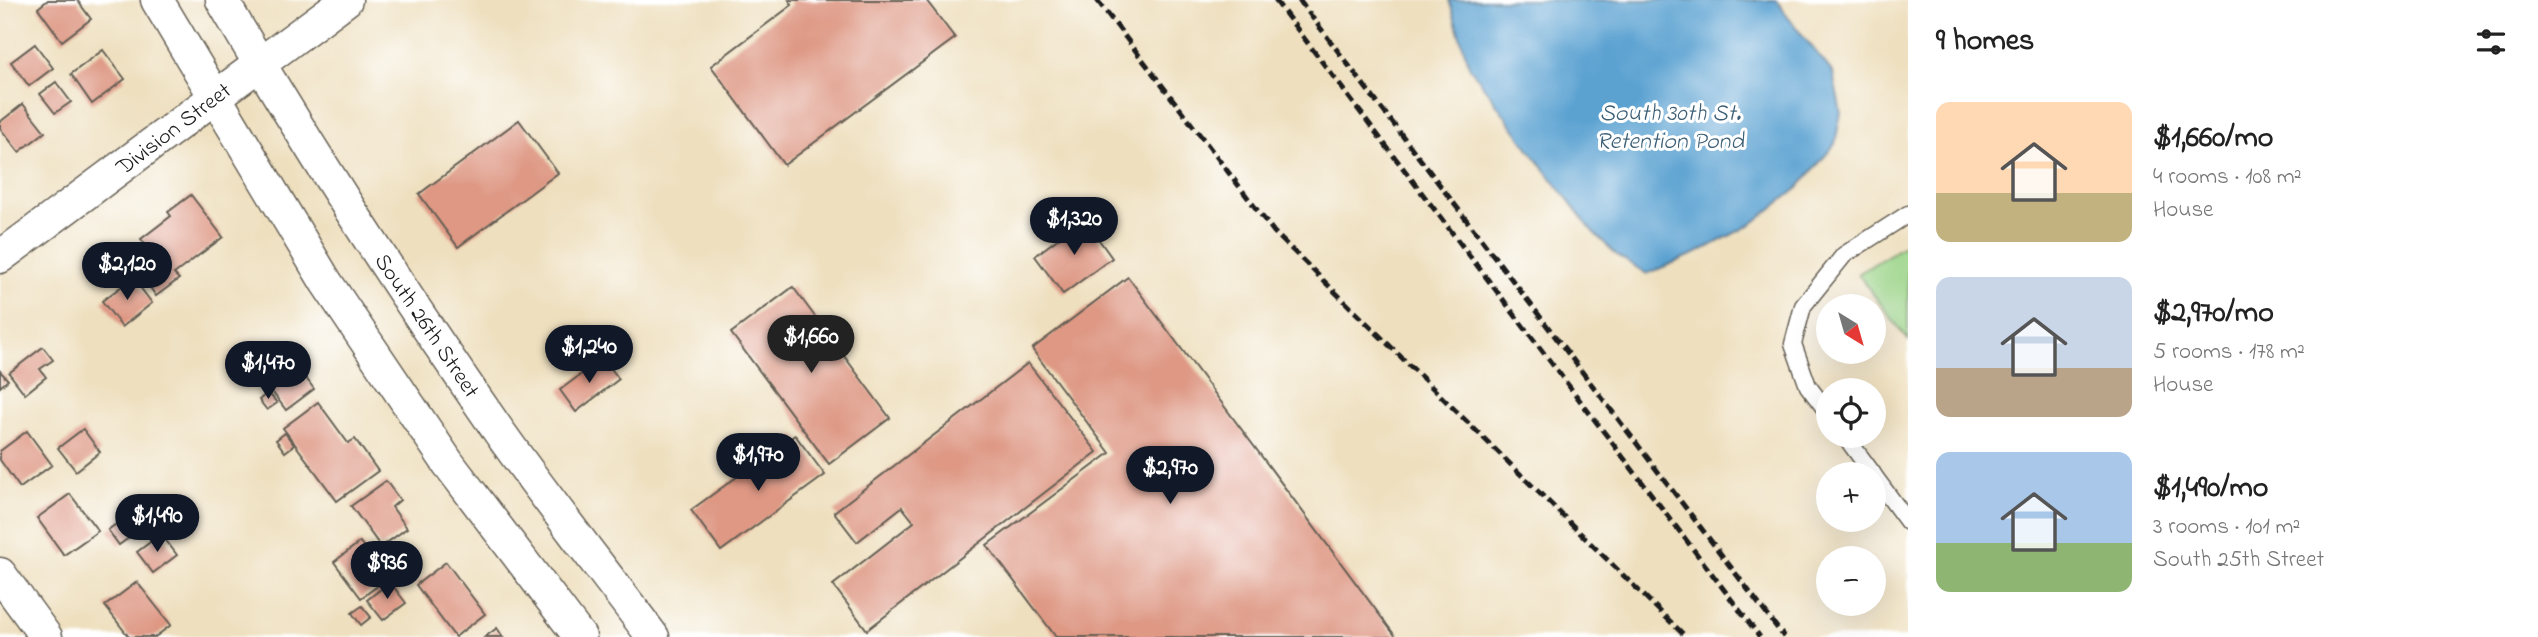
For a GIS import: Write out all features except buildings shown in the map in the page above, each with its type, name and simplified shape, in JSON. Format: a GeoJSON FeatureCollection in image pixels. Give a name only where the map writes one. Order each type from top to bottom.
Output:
{"type":"FeatureCollection","features":[{"type":"Feature","properties":{"kind":"street"},"geometry":{"type":"LineString","coordinates":[[157,0],[326,282],[448,463],[580,637]]}},
{"type":"Feature","properties":{"kind":"street","name":"South 26th Street"},"geometry":{"type":"LineString","coordinates":[[222,0],[259,64],[442,349],[502,435],[653,637]]}},
{"type":"Feature","properties":{"kind":"street","name":"Division Street"},"geometry":{"type":"LineString","coordinates":[[0,257],[346,0]]}},
{"type":"Feature","properties":{"kind":"street"},"geometry":{"type":"LineString","coordinates":[[0,574],[46,637]]}},
{"type":"Feature","properties":{"kind":"lane"},"geometry":{"type":"LineString","coordinates":[[1816,397],[1808,386],[1793,344],[1802,306],[1844,255],[1908,214]]}},
{"type":"Feature","properties":{"kind":"lane"},"geometry":{"type":"LineString","coordinates":[[1853,448],[1864,462]]}},
{"type":"Feature","properties":{"kind":"lane"},"geometry":{"type":"LineString","coordinates":[[1886,492],[1908,522]]}},
{"type":"Feature","properties":{"kind":"green space"},"geometry":{"type":"Polygon","coordinates":[[[1908,243],[1908,340],[1886,311],[1886,294],[1873,294],[1858,274],[1908,243]]]}},
{"type":"Feature","properties":{"kind":"water","name":"South 30th St. Retention Pond"},"geometry":{"type":"Polygon","coordinates":[[[1449,0],[1777,0],[1833,73],[1841,113],[1835,144],[1798,188],[1752,224],[1699,252],[1647,274],[1618,256],[1593,232],[1469,66],[1449,0]]]}},
{"type":"Feature","properties":{"kind":"railway"},"geometry":{"type":"LineString","coordinates":[[1097,0],[1274,232],[1686,637]]}},
{"type":"Feature","properties":{"kind":"railway"},"geometry":{"type":"LineString","coordinates":[[1275,0],[1760,637]]}},
{"type":"Feature","properties":{"kind":"railway"},"geometry":{"type":"LineString","coordinates":[[1299,0],[1784,637]]}}]}
